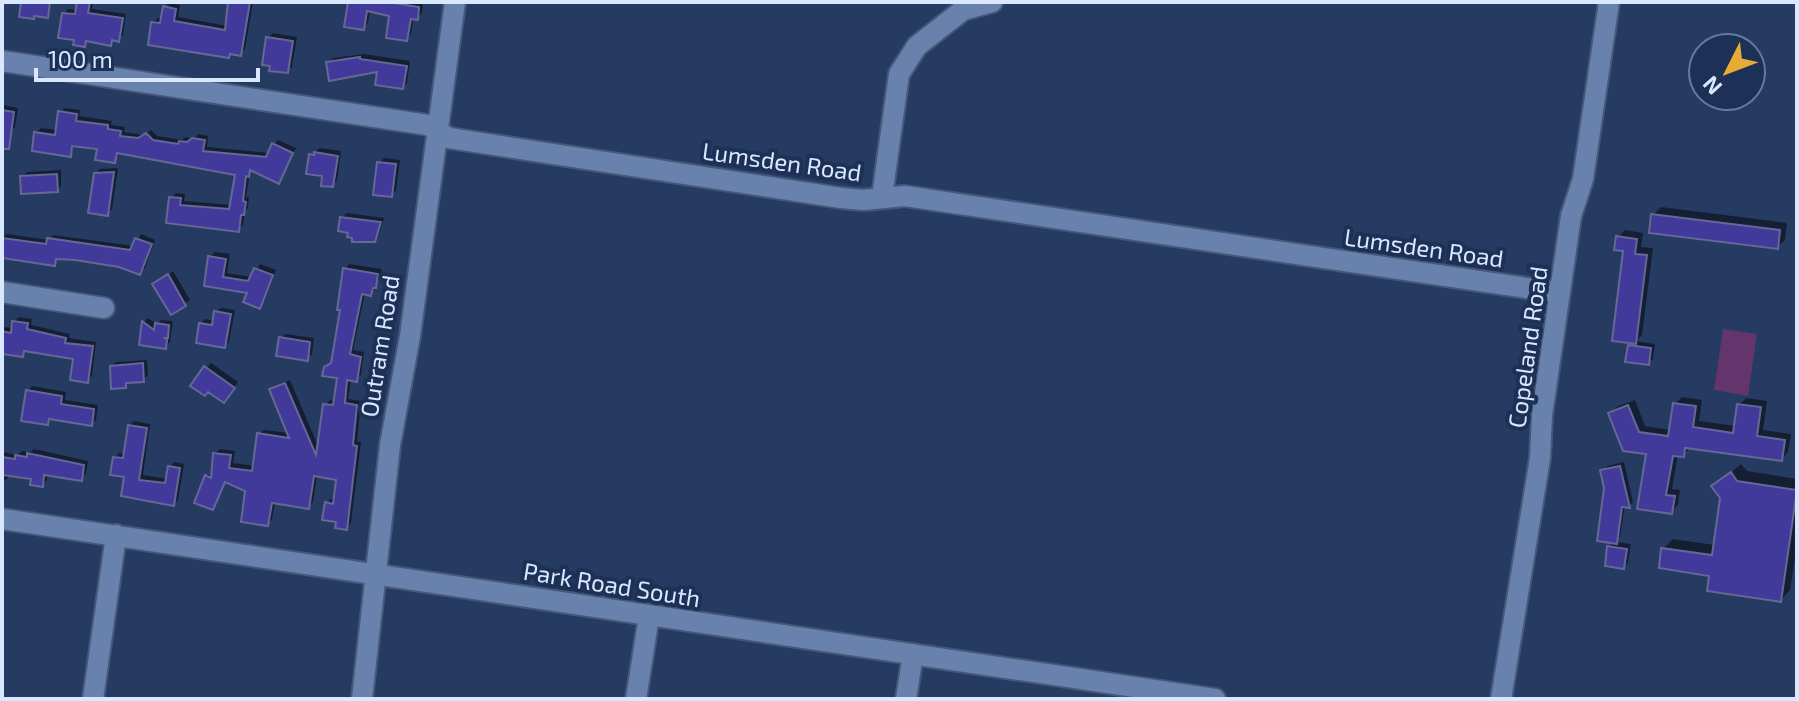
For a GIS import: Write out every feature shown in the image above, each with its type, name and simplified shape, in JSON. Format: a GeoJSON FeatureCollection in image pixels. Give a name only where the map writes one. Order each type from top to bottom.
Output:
{"type":"FeatureCollection","features":[{"type":"Feature","properties":{"kind":"street","name":"Outram Road"},"geometry":{"type":"LineString","coordinates":[[362,699],[390,445],[410,336],[455,2]]}},
{"type":"Feature","properties":{"kind":"street"},"geometry":{"type":"LineString","coordinates":[[882,197],[899,74],[917,46],[963,10],[992,2]]}},
{"type":"Feature","properties":{"kind":"street","name":"Copeland Road"},"geometry":{"type":"LineString","coordinates":[[1501,699],[1540,458],[1542,415],[1571,216],[1583,179],[1609,2]]}},
{"type":"Feature","properties":{"kind":"street","name":"Lumsden Road"},"geometry":{"type":"LineString","coordinates":[[2,61],[428,125],[449,138],[841,198],[863,200],[905,196],[997,208],[1560,293]]}},
{"type":"Feature","properties":{"kind":"street"},"geometry":{"type":"LineString","coordinates":[[2,292],[104,308]]}},
{"type":"Feature","properties":{"kind":"street","name":"Park Road South"},"geometry":{"type":"LineString","coordinates":[[2,519],[1177,696],[1215,699]]}},
{"type":"Feature","properties":{"kind":"street"},"geometry":{"type":"LineString","coordinates":[[93,699],[116,535]]}},
{"type":"Feature","properties":{"kind":"street"},"geometry":{"type":"LineString","coordinates":[[636,699],[649,616]]}},
{"type":"Feature","properties":{"kind":"street"},"geometry":{"type":"LineString","coordinates":[[906,699],[913,654]]}},
{"type":"Feature","properties":{"kind":"shaded area"},"geometry":{"type":"Polygon","coordinates":[[[1723,329],[1757,334],[1748,396],[1714,390],[1723,329]]]}},
{"type":"Feature","properties":{"kind":"building"},"geometry":{"type":"Polygon","coordinates":[[[21,2],[50,2],[48,18],[19,17],[21,2]]]}},
{"type":"Feature","properties":{"kind":"building"},"geometry":{"type":"Polygon","coordinates":[[[77,2],[90,2],[88,13],[123,18],[119,42],[112,40],[111,46],[86,41],[85,47],[73,45],[74,40],[58,38],[62,13],[75,14],[77,2]]]}},
{"type":"Feature","properties":{"kind":"building"},"geometry":{"type":"Polygon","coordinates":[[[228,2],[250,2],[241,56],[230,54],[229,58],[148,45],[151,22],[160,23],[163,6],[176,9],[174,21],[225,30],[228,2]]]}},
{"type":"Feature","properties":{"kind":"building"},"geometry":{"type":"Polygon","coordinates":[[[348,2],[388,2],[419,7],[418,20],[411,19],[407,41],[386,38],[389,16],[367,11],[364,30],[344,27],[348,2]]]}},
{"type":"Feature","properties":{"kind":"building"},"geometry":{"type":"Polygon","coordinates":[[[266,37],[293,41],[288,73],[269,71],[270,66],[262,65],[266,37]]]}},
{"type":"Feature","properties":{"kind":"building"},"geometry":{"type":"Polygon","coordinates":[[[360,57],[407,66],[403,89],[375,85],[377,72],[329,81],[326,62],[360,57]]]}},
{"type":"Feature","properties":{"kind":"building"},"geometry":{"type":"Polygon","coordinates":[[[2,110],[14,112],[9,149],[2,149],[2,110]]]}},
{"type":"Feature","properties":{"kind":"building"},"geometry":{"type":"Polygon","coordinates":[[[58,111],[77,114],[76,121],[108,125],[108,129],[121,131],[120,136],[138,138],[146,133],[153,140],[178,144],[192,138],[205,140],[203,151],[266,157],[272,143],[293,153],[279,184],[250,170],[249,177],[246,176],[243,201],[246,202],[239,232],[166,223],[169,197],[181,198],[180,205],[229,209],[235,175],[117,153],[115,163],[95,160],[97,149],[72,146],[71,157],[32,151],[34,132],[55,135],[58,111]]]}},
{"type":"Feature","properties":{"kind":"building"},"geometry":{"type":"Polygon","coordinates":[[[314,152],[338,156],[333,187],[321,186],[322,176],[306,174],[309,154],[314,155],[314,152]]]}},
{"type":"Feature","properties":{"kind":"building"},"geometry":{"type":"Polygon","coordinates":[[[377,162],[396,164],[392,197],[373,195],[377,162]]]}},
{"type":"Feature","properties":{"kind":"building"},"geometry":{"type":"Polygon","coordinates":[[[114,172],[108,216],[88,213],[94,173],[114,172]]]}},
{"type":"Feature","properties":{"kind":"building"},"geometry":{"type":"Polygon","coordinates":[[[57,174],[58,192],[21,194],[20,176],[57,174]]]}},
{"type":"Feature","properties":{"kind":"building"},"geometry":{"type":"Polygon","coordinates":[[[1651,214],[1780,230],[1778,249],[1649,233],[1651,214]]]}},
{"type":"Feature","properties":{"kind":"building"},"geometry":{"type":"Polygon","coordinates":[[[340,217],[381,222],[375,242],[352,242],[352,238],[347,237],[348,233],[338,231],[340,217]]]}},
{"type":"Feature","properties":{"kind":"building"},"geometry":{"type":"Polygon","coordinates":[[[1616,236],[1637,239],[1635,254],[1647,255],[1636,344],[1612,341],[1623,251],[1614,250],[1616,236]]]}},
{"type":"Feature","properties":{"kind":"building"},"geometry":{"type":"Polygon","coordinates":[[[2,238],[46,244],[47,238],[130,250],[135,238],[152,244],[140,275],[119,267],[75,260],[56,259],[55,266],[2,258],[2,238]]]}},
{"type":"Feature","properties":{"kind":"building"},"geometry":{"type":"Polygon","coordinates":[[[208,256],[226,259],[223,277],[248,281],[254,268],[273,275],[260,309],[243,302],[247,293],[204,286],[208,256]]]}},
{"type":"Feature","properties":{"kind":"building"},"geometry":{"type":"Polygon","coordinates":[[[343,268],[378,274],[371,296],[362,294],[350,354],[361,357],[357,382],[347,380],[345,403],[357,405],[353,445],[357,446],[347,530],[335,528],[336,522],[322,520],[325,502],[333,504],[336,480],[314,476],[309,509],[272,503],[268,526],[241,522],[245,491],[225,482],[213,510],[194,503],[205,475],[211,478],[213,453],[231,455],[229,468],[252,471],[257,433],[289,438],[269,389],[285,383],[316,455],[323,404],[333,405],[337,378],[322,376],[324,367],[331,363],[343,268]]]}},
{"type":"Feature","properties":{"kind":"building"},"geometry":{"type":"Polygon","coordinates":[[[168,274],[186,306],[171,315],[152,284],[168,274]]]}},
{"type":"Feature","properties":{"kind":"building"},"geometry":{"type":"Polygon","coordinates":[[[214,311],[231,314],[225,348],[196,343],[199,323],[212,325],[214,311]]]}},
{"type":"Feature","properties":{"kind":"building"},"geometry":{"type":"Polygon","coordinates":[[[12,321],[28,323],[27,329],[66,338],[65,343],[93,346],[88,383],[70,380],[73,359],[24,351],[23,357],[2,354],[2,331],[11,333],[12,321]]]}},
{"type":"Feature","properties":{"kind":"building"},"geometry":{"type":"Polygon","coordinates":[[[142,321],[154,330],[155,323],[169,325],[166,349],[139,345],[142,321]]]}},
{"type":"Feature","properties":{"kind":"building"},"geometry":{"type":"Polygon","coordinates":[[[279,337],[310,342],[308,361],[276,356],[279,337]]]}},
{"type":"Feature","properties":{"kind":"building"},"geometry":{"type":"Polygon","coordinates":[[[1628,345],[1651,348],[1649,365],[1625,362],[1628,345]]]}},
{"type":"Feature","properties":{"kind":"building"},"geometry":{"type":"Polygon","coordinates":[[[143,363],[144,382],[126,383],[126,388],[111,389],[110,366],[143,363]]]}},
{"type":"Feature","properties":{"kind":"building"},"geometry":{"type":"Polygon","coordinates":[[[204,366],[235,388],[224,403],[208,392],[205,396],[190,386],[204,366]]]}},
{"type":"Feature","properties":{"kind":"building"},"geometry":{"type":"Polygon","coordinates":[[[26,390],[62,396],[61,404],[94,409],[92,426],[49,419],[48,425],[21,421],[26,390]]]}},
{"type":"Feature","properties":{"kind":"building"},"geometry":{"type":"Polygon","coordinates":[[[1673,403],[1696,406],[1693,427],[1733,433],[1737,404],[1761,407],[1757,436],[1785,440],[1782,461],[1685,448],[1684,457],[1673,456],[1666,495],[1675,496],[1672,514],[1637,509],[1646,454],[1623,451],[1608,413],[1628,405],[1639,432],[1668,436],[1673,403]]]}},
{"type":"Feature","properties":{"kind":"building"},"geometry":{"type":"Polygon","coordinates":[[[128,425],[147,428],[139,480],[165,483],[168,466],[180,468],[174,506],[121,496],[124,477],[110,475],[113,457],[123,458],[128,425]]]}},
{"type":"Feature","properties":{"kind":"building"},"geometry":{"type":"Polygon","coordinates":[[[27,453],[84,465],[82,481],[44,475],[43,487],[30,485],[31,479],[2,475],[2,457],[15,459],[15,455],[27,457],[27,453]]]}},
{"type":"Feature","properties":{"kind":"building"},"geometry":{"type":"Polygon","coordinates":[[[1620,466],[1630,508],[1622,507],[1617,544],[1597,541],[1604,488],[1600,470],[1620,466]]]}},
{"type":"Feature","properties":{"kind":"building"},"geometry":{"type":"Polygon","coordinates":[[[1731,472],[1737,481],[1797,490],[1781,602],[1707,591],[1709,576],[1659,568],[1661,548],[1712,555],[1720,498],[1711,486],[1731,472]]]}},
{"type":"Feature","properties":{"kind":"building"},"geometry":{"type":"Polygon","coordinates":[[[1607,546],[1627,549],[1624,569],[1605,566],[1607,546]]]}}]}
